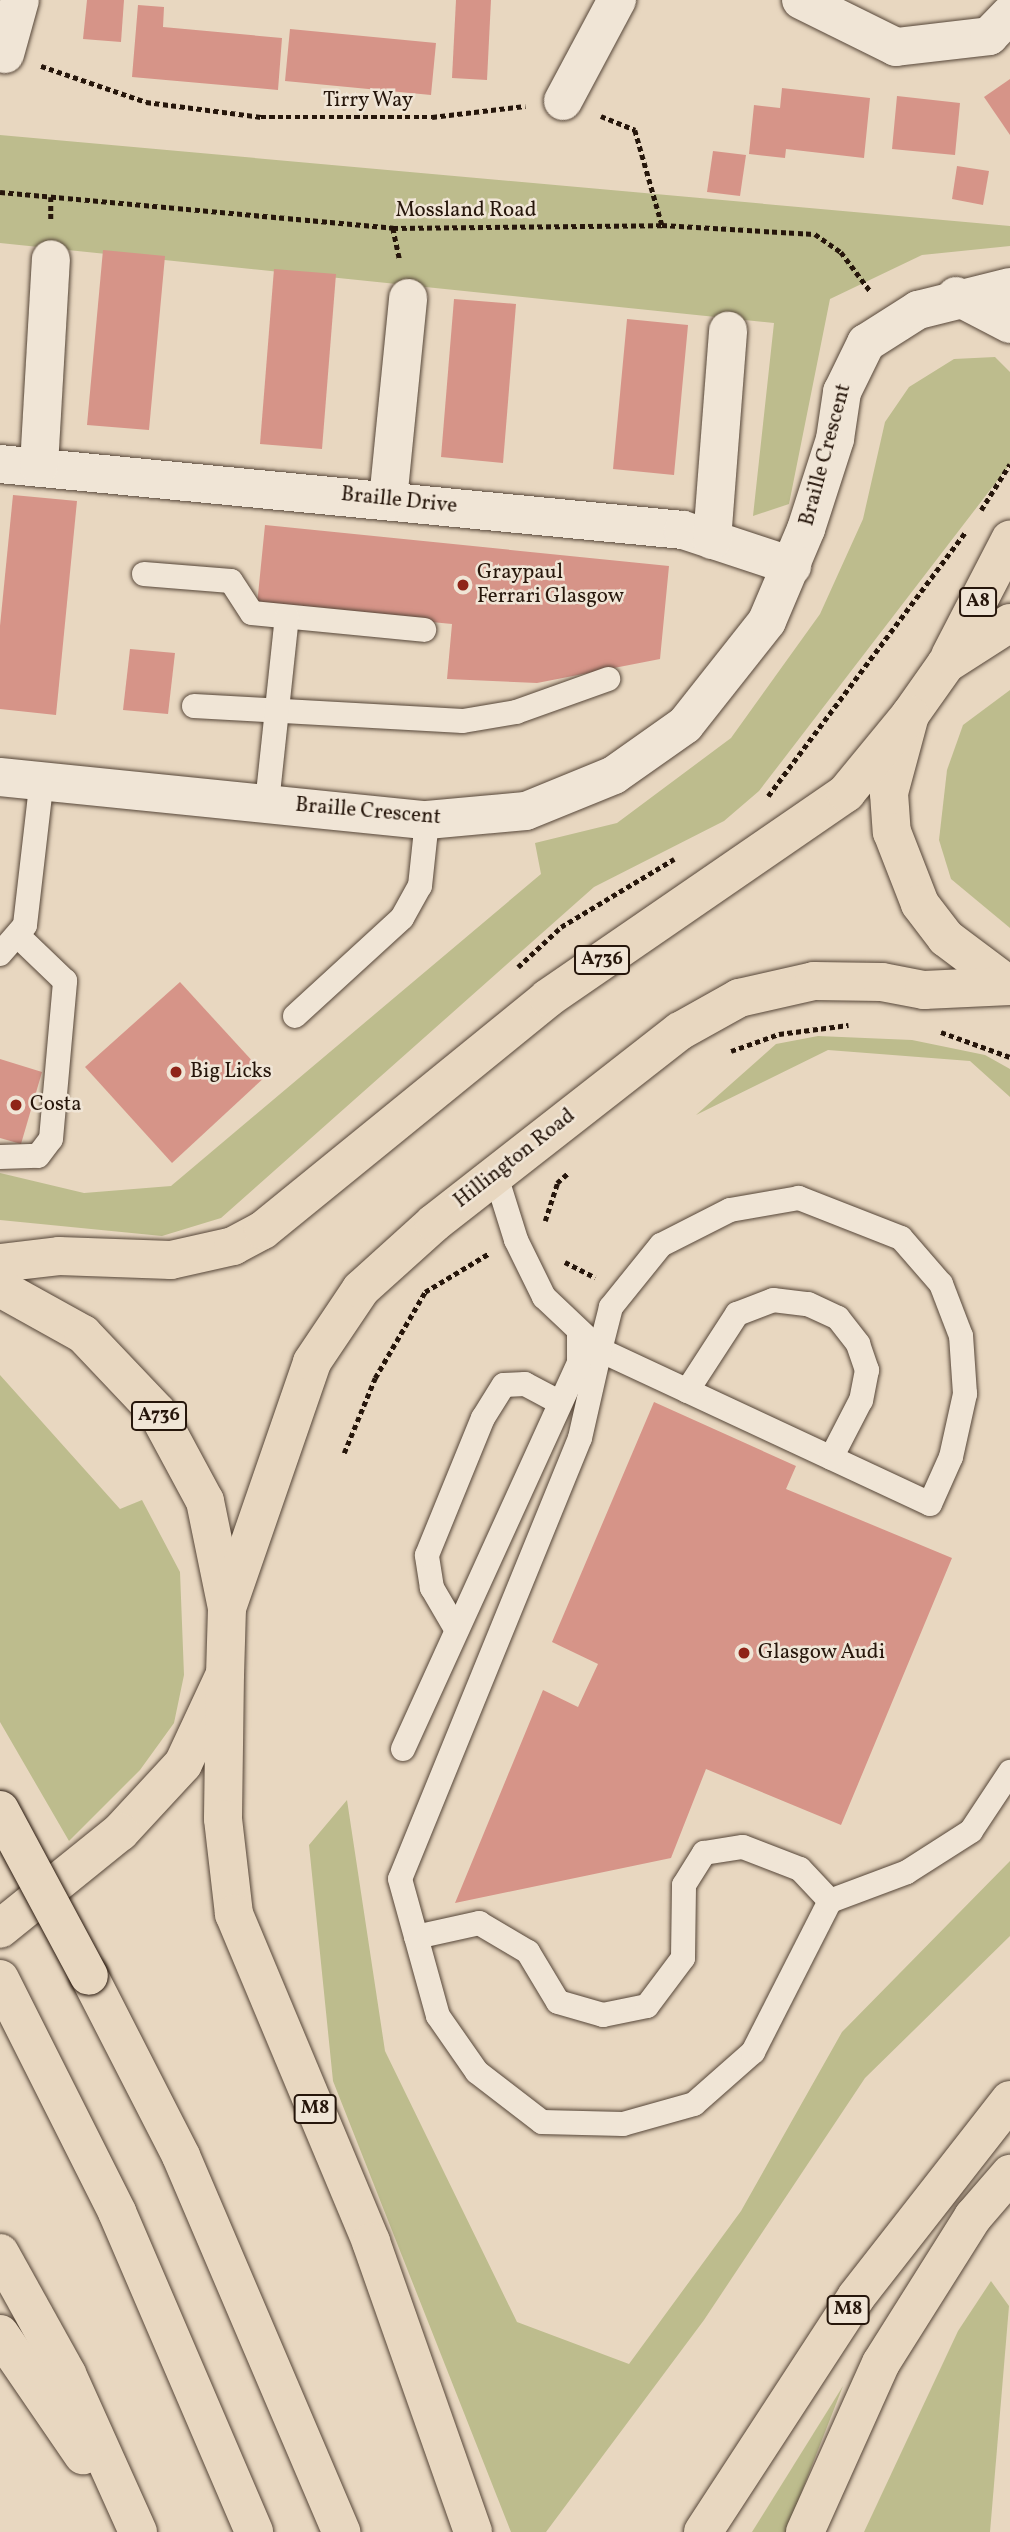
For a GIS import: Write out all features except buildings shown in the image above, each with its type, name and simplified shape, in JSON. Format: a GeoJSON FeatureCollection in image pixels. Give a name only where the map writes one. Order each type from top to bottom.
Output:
{"type":"FeatureCollection","features":[{"type":"Feature","properties":{"kind":"main road","name":"A8"},"geometry":{"type":"LineString","coordinates":[[946,664],[1010,540]]}},
{"type":"Feature","properties":{"kind":"main road"},"geometry":{"type":"LineString","coordinates":[[1010,623],[946,664],[910,715],[889,793],[904,867],[920,904],[946,938],[1010,986]]}},
{"type":"Feature","properties":{"kind":"main road","name":"A736"},"geometry":{"type":"LineString","coordinates":[[0,1263],[59,1256],[171,1261],[233,1245],[263,1230],[548,999],[846,793],[910,715]]}},
{"type":"Feature","properties":{"kind":"main road","name":"Hillington Road"},"geometry":{"type":"LineString","coordinates":[[227,1608],[292,1404],[338,1318],[391,1258],[680,1031],[739,998],[814,981],[882,982],[924,990],[1010,986]]}},
{"type":"Feature","properties":{"kind":"main road","name":"A736"},"geometry":{"type":"LineString","coordinates":[[0,1288],[83,1334],[157,1412],[205,1500],[227,1608],[225,1674],[205,1726],[159,1794],[0,1929]]}},
{"type":"Feature","properties":{"kind":"main road","name":"M8"},"geometry":{"type":"LineString","coordinates":[[225,1674],[223,1819],[234,1914],[372,2242],[473,2532]]}},
{"type":"Feature","properties":{"kind":"main road"},"geometry":{"type":"LineString","coordinates":[[0,1810],[181,2156],[271,2355],[341,2532]]}},
{"type":"Feature","properties":{"kind":"main road"},"geometry":{"type":"LineString","coordinates":[[0,1979],[117,2212],[254,2532]]}},
{"type":"Feature","properties":{"kind":"main road","name":"M8"},"geometry":{"type":"LineString","coordinates":[[703,2532],[856,2297],[1010,2100]]}},
{"type":"Feature","properties":{"kind":"main road","name":"M8"},"geometry":{"type":"LineString","coordinates":[[805,2532],[881,2362],[973,2217],[1010,2174]]}},
{"type":"Feature","properties":{"kind":"main road"},"geometry":{"type":"LineString","coordinates":[[0,2253],[67,2374],[137,2532]]}},
{"type":"Feature","properties":{"kind":"main road"},"geometry":{"type":"LineString","coordinates":[[0,2334],[137,2532]]}},
{"type":"Feature","properties":{"kind":"street"},"geometry":{"type":"LineString","coordinates":[[5,54],[20,0]]}},
{"type":"Feature","properties":{"kind":"street"},"geometry":{"type":"LineString","coordinates":[[563,101],[617,0]]}},
{"type":"Feature","properties":{"kind":"street"},"geometry":{"type":"LineString","coordinates":[[802,0],[896,47],[989,36],[1010,14]]}},
{"type":"Feature","properties":{"kind":"street"},"geometry":{"type":"LineString","coordinates":[[39,466],[51,259]]}},
{"type":"Feature","properties":{"kind":"street","name":"Braille Crescent"},"geometry":{"type":"LineString","coordinates":[[0,777],[41,786],[267,803],[427,820],[526,811],[650,754],[739,663],[792,566],[835,439],[851,367],[866,343],[893,322],[956,296],[1010,287]]}},
{"type":"Feature","properties":{"kind":"street"},"geometry":{"type":"LineString","coordinates":[[956,296],[1010,324]]}},
{"type":"Feature","properties":{"kind":"street"},"geometry":{"type":"LineString","coordinates":[[388,500],[408,298]]}},
{"type":"Feature","properties":{"kind":"street"},"geometry":{"type":"LineString","coordinates":[[712,540],[728,331]]}},
{"type":"Feature","properties":{"kind":"street","name":"Braille Drive"},"geometry":{"type":"LineString","coordinates":[[0,464],[683,530],[792,566]]}},
{"type":"Feature","properties":{"kind":"lane"},"geometry":{"type":"LineString","coordinates":[[144,574],[230,581],[252,613],[424,630]]}},
{"type":"Feature","properties":{"kind":"lane"},"geometry":{"type":"LineString","coordinates":[[267,803],[287,617]]}},
{"type":"Feature","properties":{"kind":"lane"},"geometry":{"type":"LineString","coordinates":[[194,706],[277,713],[463,721],[516,712],[608,679]]}},
{"type":"Feature","properties":{"kind":"lane"},"geometry":{"type":"LineString","coordinates":[[0,954],[14,929],[41,786]]}},
{"type":"Feature","properties":{"kind":"lane"},"geometry":{"type":"LineString","coordinates":[[295,1016],[402,918],[420,886],[427,820]]}},
{"type":"Feature","properties":{"kind":"lane"},"geometry":{"type":"LineString","coordinates":[[0,1157],[37,1156],[51,1139],[65,981],[14,929]]}},
{"type":"Feature","properties":{"kind":"lane"},"geometry":{"type":"LineString","coordinates":[[496,1176],[516,1240],[544,1297],[600,1350],[930,1504],[951,1457],[965,1394],[961,1336],[941,1284],[901,1238],[799,1198],[730,1210],[661,1245],[611,1307],[600,1350],[580,1438],[400,1879],[438,2016],[477,2072],[542,2122],[623,2124],[694,2105],[753,2052],[830,1901],[907,1872],[971,1831],[1010,1772]]}},
{"type":"Feature","properties":{"kind":"lane"},"geometry":{"type":"LineString","coordinates":[[687,1391],[737,1314],[773,1300],[808,1304],[838,1318],[858,1344],[867,1370],[861,1399],[831,1458]]}},
{"type":"Feature","properties":{"kind":"lane"},"geometry":{"type":"LineString","coordinates":[[403,1749],[558,1401],[579,1362],[579,1331]]}},
{"type":"Feature","properties":{"kind":"lane"},"geometry":{"type":"LineString","coordinates":[[456,1629],[432,1588],[427,1555],[483,1418],[503,1385],[525,1384],[558,1401]]}},
{"type":"Feature","properties":{"kind":"lane"},"geometry":{"type":"LineString","coordinates":[[416,1937],[479,1923],[528,1952],[558,2002],[603,2015],[647,2006],[683,1958],[684,1885],[704,1853],[743,1847],[800,1869],[830,1901]]}},
{"type":"Feature","properties":{"kind":"path","name":"Tirry Way"},"geometry":{"type":"LineString","coordinates":[[5,54],[146,102],[261,117],[432,117],[563,101],[635,130],[662,225]]}},
{"type":"Feature","properties":{"kind":"path","name":"Mossland Road"},"geometry":{"type":"LineString","coordinates":[[0,192],[393,228],[662,225],[815,234],[841,252],[893,322]]}},
{"type":"Feature","properties":{"kind":"path"},"geometry":{"type":"LineString","coordinates":[[977,517],[1010,464]]}},
{"type":"Feature","properties":{"kind":"path"},"geometry":{"type":"LineString","coordinates":[[764,802],[969,527]]}},
{"type":"Feature","properties":{"kind":"path"},"geometry":{"type":"LineString","coordinates":[[510,974],[561,927],[688,851]]}},
{"type":"Feature","properties":{"kind":"path"},"geometry":{"type":"LineString","coordinates":[[721,1055],[779,1034],[864,1023]]}},
{"type":"Feature","properties":{"kind":"path"},"geometry":{"type":"LineString","coordinates":[[931,1031],[1010,1057]]}},
{"type":"Feature","properties":{"kind":"path"},"geometry":{"type":"LineString","coordinates":[[574,1168],[557,1183],[544,1227],[564,1261],[624,1291]]}},
{"type":"Feature","properties":{"kind":"path"},"geometry":{"type":"LineString","coordinates":[[344,1453],[375,1378],[425,1292],[544,1227]]}},
{"type":"Feature","properties":{"kind":"shaded area"},"geometry":{"type":"Polygon","coordinates":[[[0,135],[1010,226],[1010,246],[922,255],[830,299],[789,504],[753,516],[774,323],[0,243],[0,135]]]}},
{"type":"Feature","properties":{"kind":"shaded area"},"geometry":{"type":"Polygon","coordinates":[[[995,357],[1010,372],[1010,464],[759,791],[724,821],[594,887],[221,1218],[162,1236],[0,1220],[0,1173],[84,1193],[171,1186],[541,874],[535,843],[617,823],[731,738],[820,614],[863,519],[885,422],[909,387],[954,359],[995,357]]]}},
{"type":"Feature","properties":{"kind":"shaded area"},"geometry":{"type":"Polygon","coordinates":[[[1010,690],[1010,928],[951,879],[939,840],[947,770],[963,725],[1010,690]]]}},
{"type":"Feature","properties":{"kind":"shaded area"},"geometry":{"type":"Polygon","coordinates":[[[818,1036],[912,1040],[985,1055],[1010,1069],[1010,1097],[970,1061],[828,1050],[696,1115],[776,1044],[818,1036]]]}},
{"type":"Feature","properties":{"kind":"shaded area"},"geometry":{"type":"Polygon","coordinates":[[[0,1375],[120,1509],[142,1500],[180,1572],[184,1675],[174,1723],[140,1770],[69,1841],[0,1722],[0,1375]]]}},
{"type":"Feature","properties":{"kind":"shaded area"},"geometry":{"type":"Polygon","coordinates":[[[347,1800],[385,2051],[517,2322],[629,2364],[741,2211],[842,2032],[1010,1861],[1010,1936],[865,2078],[704,2320],[546,2532],[511,2532],[333,2081],[309,1845],[347,1800]]]}},
{"type":"Feature","properties":{"kind":"shaded area"},"geometry":{"type":"Polygon","coordinates":[[[991,2281],[1009,2306],[990,2532],[864,2532],[958,2331],[991,2281]]]}},
{"type":"Feature","properties":{"kind":"shaded area"},"geometry":{"type":"Polygon","coordinates":[[[843,2386],[786,2532],[752,2532],[843,2386]]]}},
{"type":"Feature","properties":{"kind":"place","name":"Graypaul Ferrari Glasgow"},"geometry":{"type":"Point","coordinates":[463,585]}},
{"type":"Feature","properties":{"kind":"place","name":"Big Licks"},"geometry":{"type":"Point","coordinates":[176,1072]}},
{"type":"Feature","properties":{"kind":"place","name":"Costa"},"geometry":{"type":"Point","coordinates":[16,1105]}},
{"type":"Feature","properties":{"kind":"place","name":"Glasgow Audi"},"geometry":{"type":"Point","coordinates":[744,1653]}}]}
